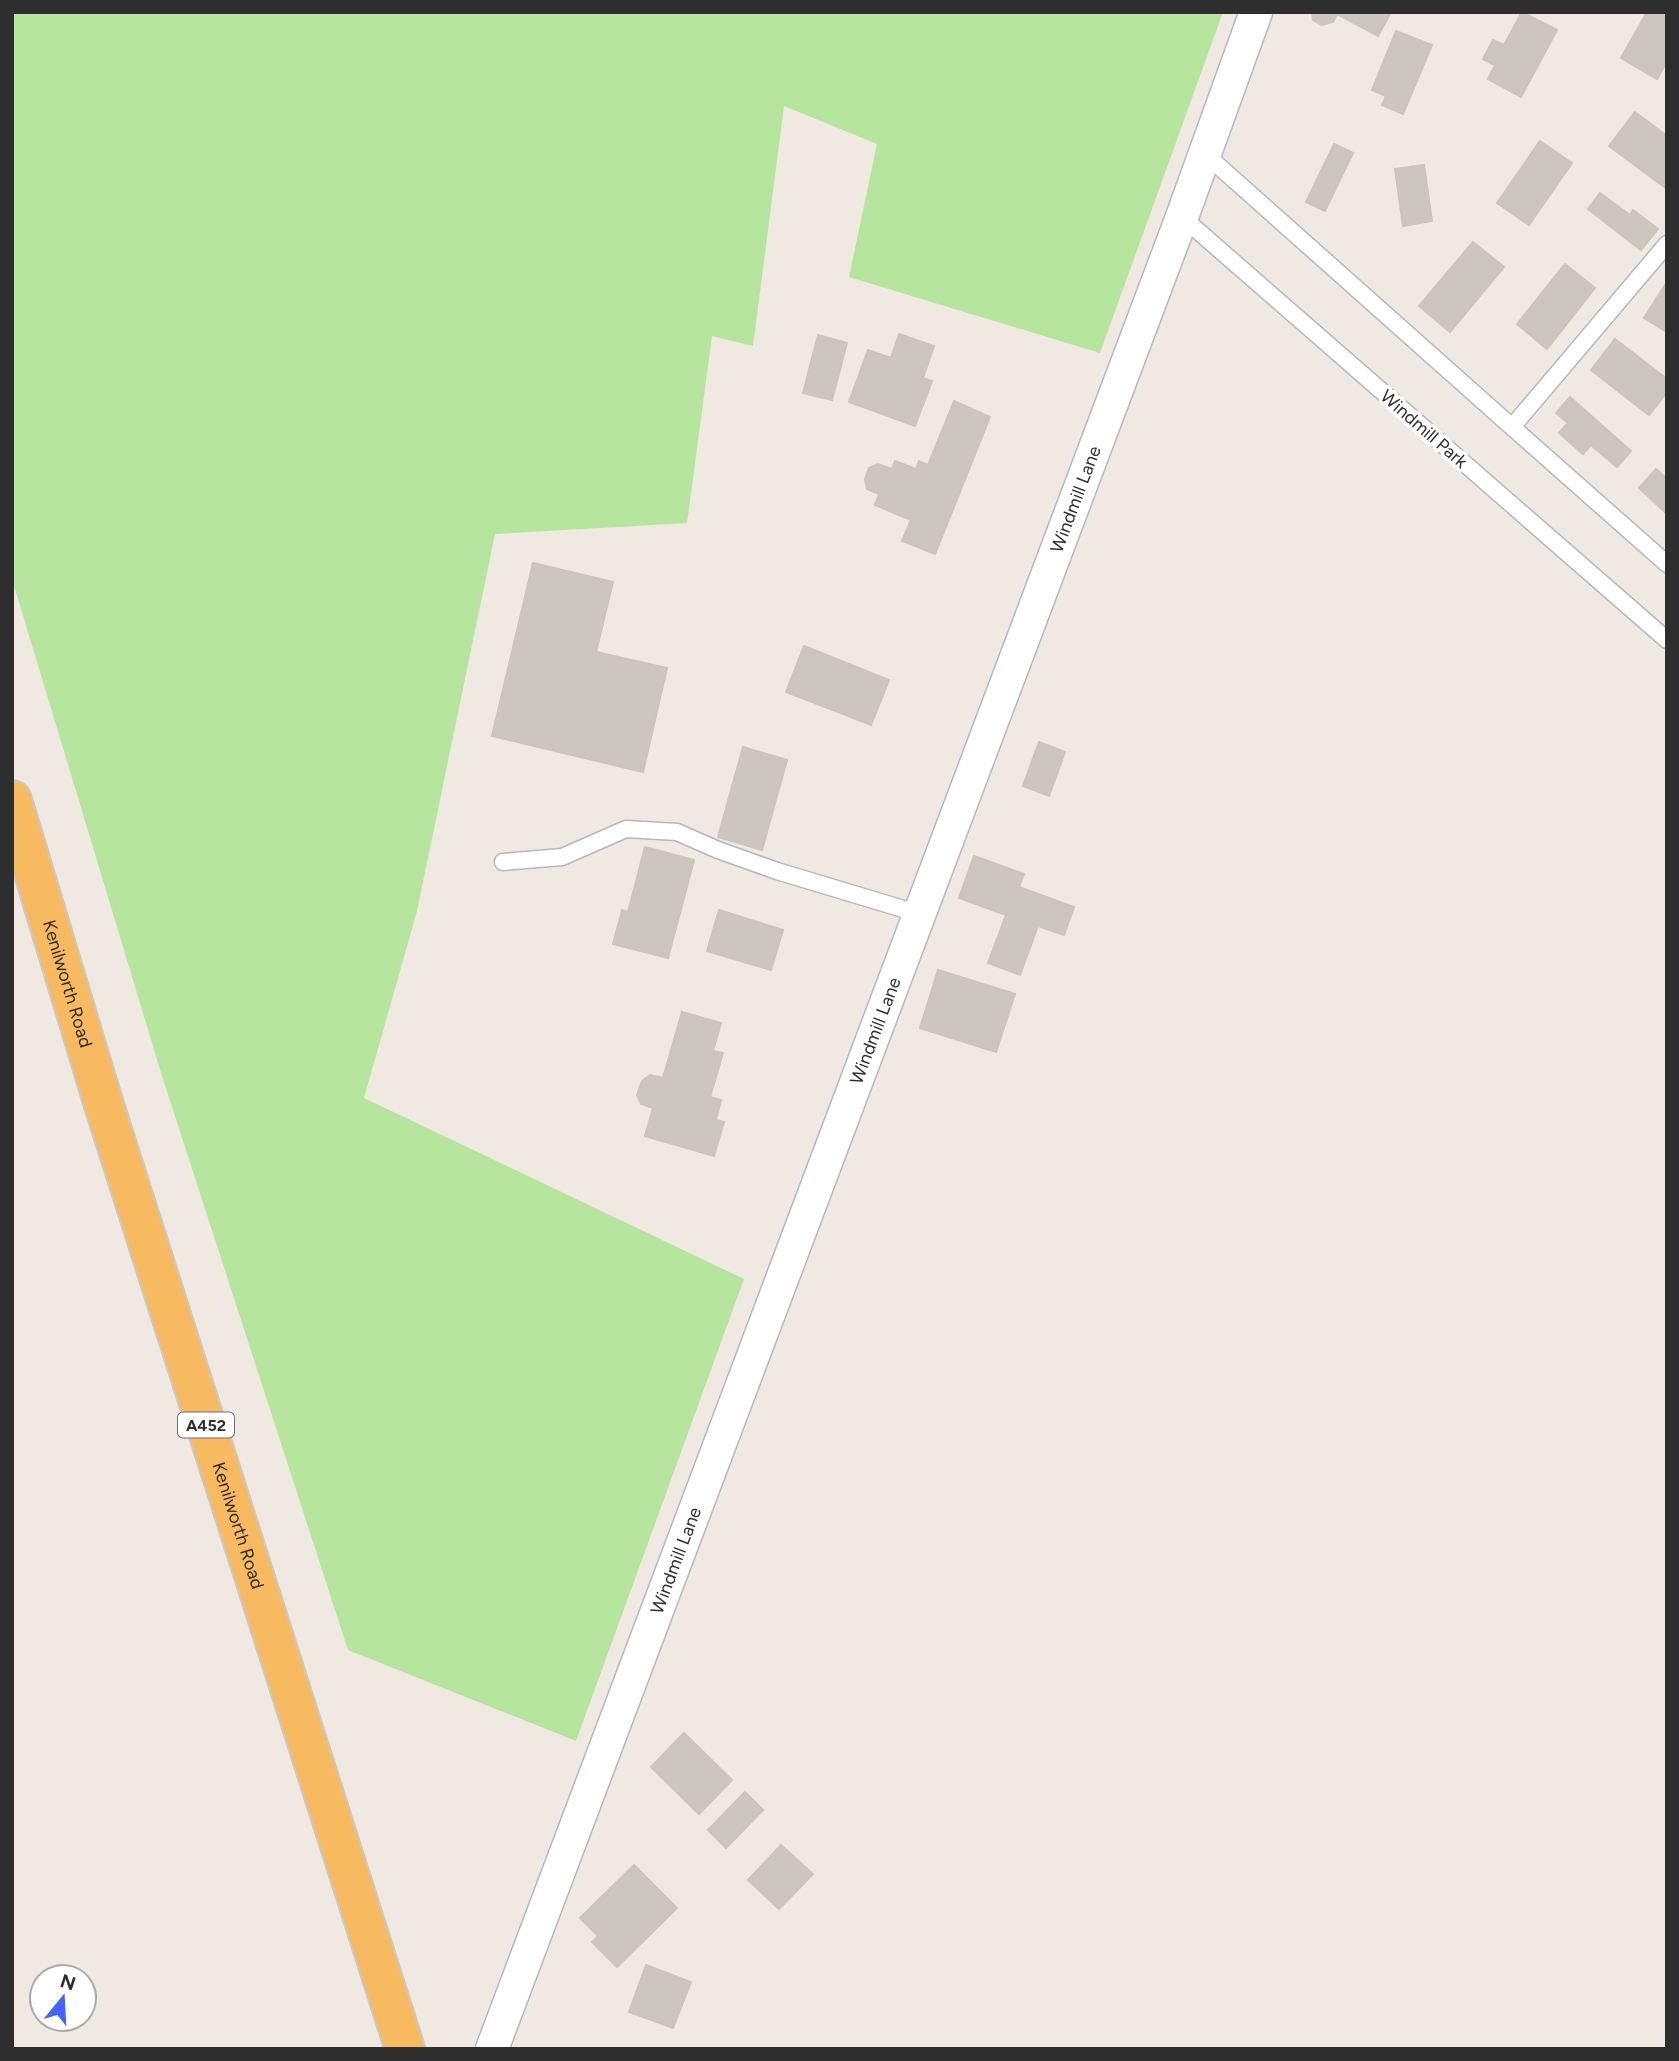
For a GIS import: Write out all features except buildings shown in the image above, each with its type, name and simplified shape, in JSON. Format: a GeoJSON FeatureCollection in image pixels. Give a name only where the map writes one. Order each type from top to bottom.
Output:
{"type":"FeatureCollection","features":[{"type":"Feature","properties":{"kind":"highway","name":"Kenilworth Road"},"geometry":{"type":"LineString","coordinates":[[12,800],[104,1105],[405,2049]]}},
{"type":"Feature","properties":{"kind":"street","name":"Windmill Lane"},"geometry":{"type":"LineString","coordinates":[[496,2047],[1182,217],[1256,12]]}},
{"type":"Feature","properties":{"kind":"lane"},"geometry":{"type":"LineString","coordinates":[[1204,153],[1667,564]]}},
{"type":"Feature","properties":{"kind":"lane","name":"Windmill Park"},"geometry":{"type":"LineString","coordinates":[[1182,217],[1667,640]]}},
{"type":"Feature","properties":{"kind":"lane"},"geometry":{"type":"LineString","coordinates":[[1512,427],[1667,244]]}},
{"type":"Feature","properties":{"kind":"lane"},"geometry":{"type":"LineString","coordinates":[[503,862],[562,857],[626,829],[677,832],[777,871],[920,914]]}},
{"type":"Feature","properties":{"kind":"green space"},"geometry":{"type":"Polygon","coordinates":[[[12,12],[1223,12],[1100,353],[849,277],[877,144],[784,106],[753,346],[712,336],[687,523],[495,534],[417,911],[364,1098],[744,1279],[576,1741],[348,1650],[162,1076],[12,579],[12,12]]]}}]}
